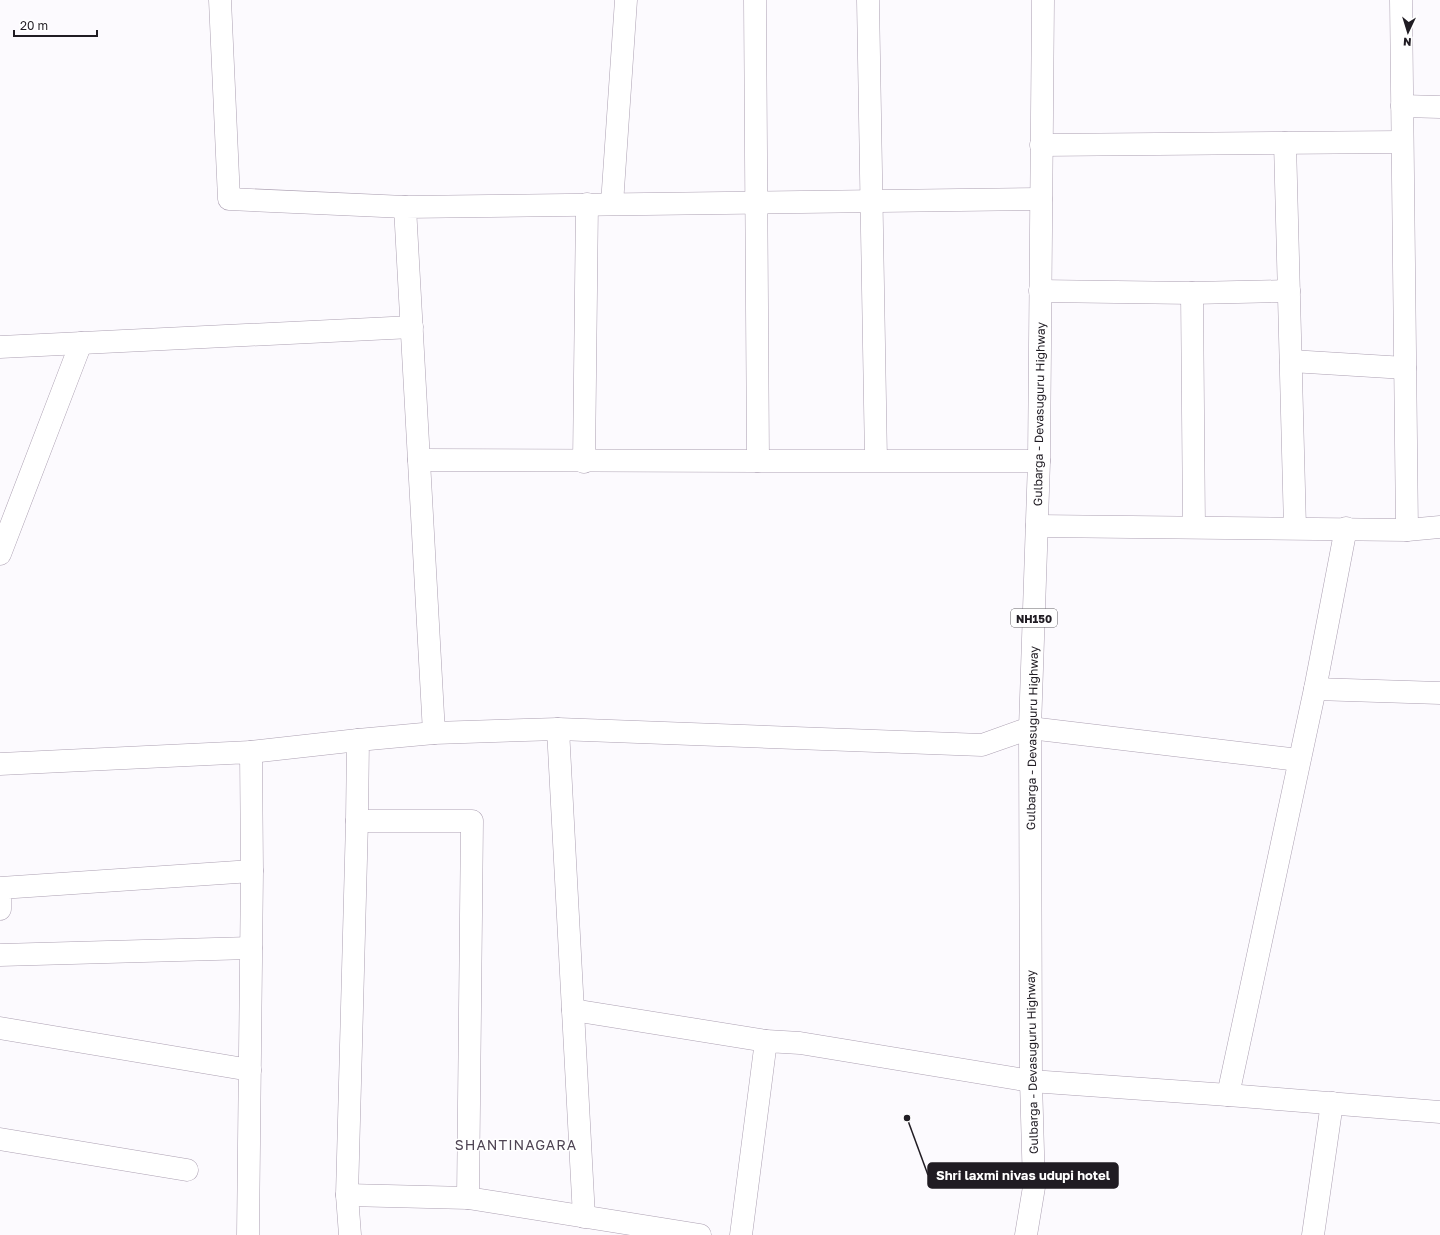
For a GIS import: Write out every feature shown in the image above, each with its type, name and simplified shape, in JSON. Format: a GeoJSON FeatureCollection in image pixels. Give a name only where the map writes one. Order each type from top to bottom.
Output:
{"type":"FeatureCollection","features":[{"type":"Feature","properties":{"kind":"main road"},"geometry":{"type":"LineString","coordinates":[[220,0],[229,199],[405,207],[1041,199]]}},
{"type":"Feature","properties":{"kind":"main road"},"geometry":{"type":"LineString","coordinates":[[612,204],[626,0]]}},
{"type":"Feature","properties":{"kind":"main road"},"geometry":{"type":"LineString","coordinates":[[755,0],[758,461]]}},
{"type":"Feature","properties":{"kind":"main road"},"geometry":{"type":"LineString","coordinates":[[868,0],[876,460]]}},
{"type":"Feature","properties":{"kind":"main road","name":"Gulbarga - Devasuguru Highway"},"geometry":{"type":"LineString","coordinates":[[1026,1235],[1034,1187],[1031,1081],[1030,728],[1039,461],[1043,0]]}},
{"type":"Feature","properties":{"kind":"main road"},"geometry":{"type":"LineString","coordinates":[[1401,0],[1407,530]]}},
{"type":"Feature","properties":{"kind":"main road"},"geometry":{"type":"LineString","coordinates":[[1402,106],[1440,106]]}},
{"type":"Feature","properties":{"kind":"main road"},"geometry":{"type":"LineString","coordinates":[[1041,145],[1402,142]]}},
{"type":"Feature","properties":{"kind":"main road"},"geometry":{"type":"LineString","coordinates":[[1285,143],[1295,528]]}},
{"type":"Feature","properties":{"kind":"main road"},"geometry":{"type":"LineString","coordinates":[[584,462],[587,204]]}},
{"type":"Feature","properties":{"kind":"main road"},"geometry":{"type":"LineString","coordinates":[[405,207],[434,733]]}},
{"type":"Feature","properties":{"kind":"main road"},"geometry":{"type":"LineString","coordinates":[[1040,291],[1192,293],[1289,290]]}},
{"type":"Feature","properties":{"kind":"main road"},"geometry":{"type":"LineString","coordinates":[[1192,293],[1194,527]]}},
{"type":"Feature","properties":{"kind":"main road"},"geometry":{"type":"LineString","coordinates":[[0,347],[412,327]]}},
{"type":"Feature","properties":{"kind":"main road"},"geometry":{"type":"LineString","coordinates":[[0,554],[81,343]]}},
{"type":"Feature","properties":{"kind":"main road"},"geometry":{"type":"LineString","coordinates":[[1291,361],[1405,368]]}},
{"type":"Feature","properties":{"kind":"main road"},"geometry":{"type":"LineString","coordinates":[[419,460],[584,462],[876,460],[1039,461]]}},
{"type":"Feature","properties":{"kind":"main road"},"geometry":{"type":"LineString","coordinates":[[1037,526],[1346,528],[1407,530],[1440,527]]}},
{"type":"Feature","properties":{"kind":"main road"},"geometry":{"type":"LineString","coordinates":[[1228,1095],[1315,689],[1346,528]]}},
{"type":"Feature","properties":{"kind":"main road"},"geometry":{"type":"LineString","coordinates":[[1315,689],[1440,694]]}},
{"type":"Feature","properties":{"kind":"main road"},"geometry":{"type":"LineString","coordinates":[[0,764],[251,752],[434,733],[558,729],[982,745],[1030,728],[1299,760]]}},
{"type":"Feature","properties":{"kind":"main road"},"geometry":{"type":"LineString","coordinates":[[558,729],[584,1217]]}},
{"type":"Feature","properties":{"kind":"main road"},"geometry":{"type":"LineString","coordinates":[[350,1235],[347,1194],[358,821],[358,740]]}},
{"type":"Feature","properties":{"kind":"main road"},"geometry":{"type":"LineString","coordinates":[[248,1235],[252,871],[251,752]]}},
{"type":"Feature","properties":{"kind":"main road"},"geometry":{"type":"LineString","coordinates":[[358,821],[472,821],[468,1198]]}},
{"type":"Feature","properties":{"kind":"main road"},"geometry":{"type":"LineString","coordinates":[[0,909],[0,888],[252,871]]}},
{"type":"Feature","properties":{"kind":"main road"},"geometry":{"type":"LineString","coordinates":[[0,955],[251,948]]}},
{"type":"Feature","properties":{"kind":"main road"},"geometry":{"type":"LineString","coordinates":[[573,1010],[766,1041],[800,1043],[1031,1081],[1440,1112]]}},
{"type":"Feature","properties":{"kind":"main road"},"geometry":{"type":"LineString","coordinates":[[0,1028],[250,1070]]}},
{"type":"Feature","properties":{"kind":"main road"},"geometry":{"type":"LineString","coordinates":[[741,1235],[766,1041]]}},
{"type":"Feature","properties":{"kind":"main road"},"geometry":{"type":"LineString","coordinates":[[1313,1235],[1332,1103]]}},
{"type":"Feature","properties":{"kind":"main road"},"geometry":{"type":"LineString","coordinates":[[0,1139],[187,1170]]}},
{"type":"Feature","properties":{"kind":"main road"},"geometry":{"type":"LineString","coordinates":[[347,1194],[468,1198],[700,1235]]}},
{"type":"Feature","properties":{"kind":"place","name":"Shri laxmi nivas udupi hotel"},"geometry":{"type":"Point","coordinates":[907,1118]}},
{"type":"Feature","properties":{"kind":"district","name":"SHANTINAGARA"},"geometry":{"type":"Point","coordinates":[516,1144]}}]}
